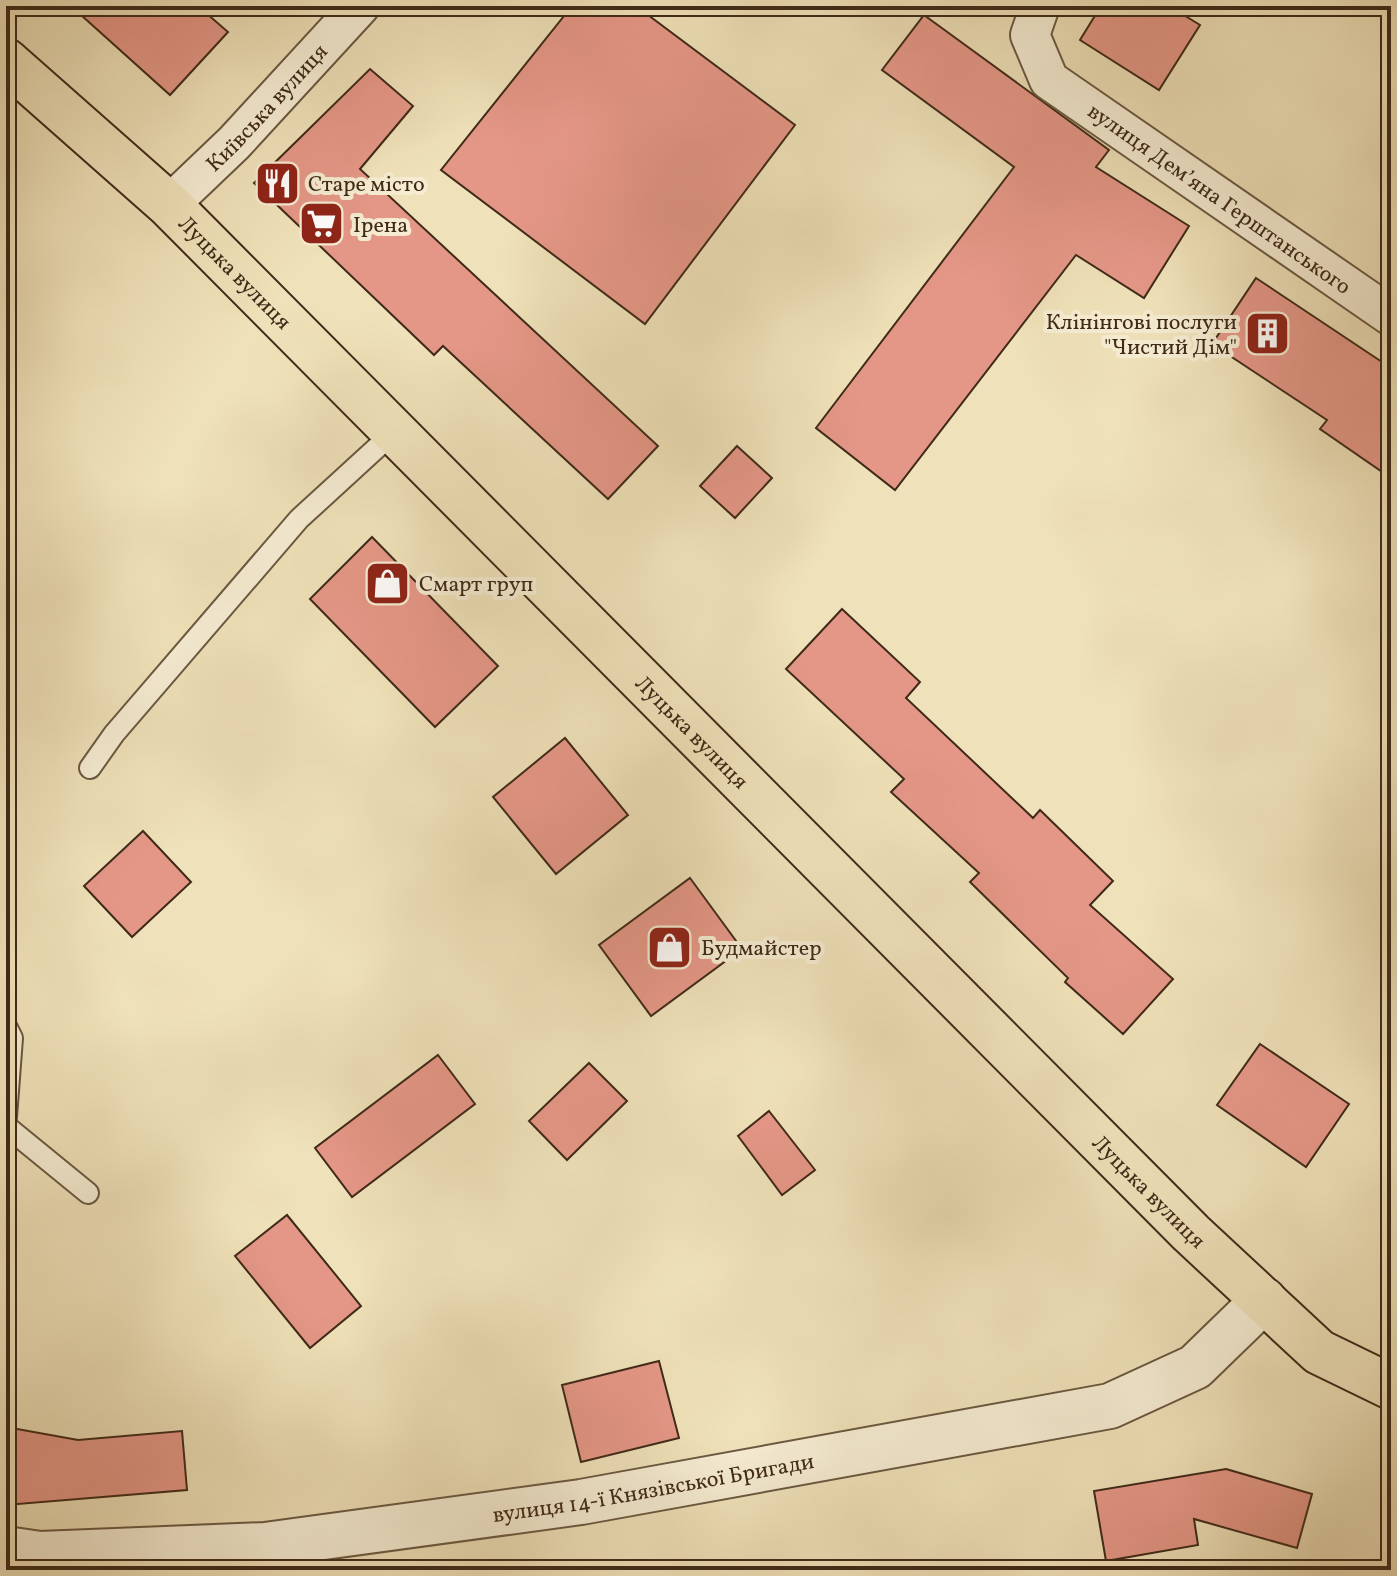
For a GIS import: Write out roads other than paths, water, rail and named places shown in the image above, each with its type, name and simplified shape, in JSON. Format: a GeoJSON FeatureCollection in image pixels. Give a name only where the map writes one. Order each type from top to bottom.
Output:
{"type":"FeatureCollection","features":[{"type":"Feature","properties":{"kind":"main road","name":"Луцька вулиця"},"geometry":{"type":"LineString","coordinates":[[6,61],[169,205],[1191,1233],[1319,1352],[1391,1387]]}},
{"type":"Feature","properties":{"kind":"street","name":"Київська вулиця"},"geometry":{"type":"LineString","coordinates":[[169,205],[234,143],[360,6]]}},
{"type":"Feature","properties":{"kind":"street","name":"вулиця Демʼяна Герштанського"},"geometry":{"type":"LineString","coordinates":[[1040,6],[1030,35],[1049,80],[1391,316]]}},
{"type":"Feature","properties":{"kind":"street","name":"вулиця 14-ї Князівської Бригади"},"geometry":{"type":"LineString","coordinates":[[6,1549],[40,1554],[265,1545],[581,1502],[1110,1406],[1195,1367],[1264,1300]]}},
{"type":"Feature","properties":{"kind":"lane"},"geometry":{"type":"LineString","coordinates":[[90,768],[114,734],[299,519],[394,432]]}},
{"type":"Feature","properties":{"kind":"lane"},"geometry":{"type":"LineString","coordinates":[[6,1026],[12,1038],[6,1117]]}},
{"type":"Feature","properties":{"kind":"lane"},"geometry":{"type":"LineString","coordinates":[[6,1126],[88,1193]]}},
{"type":"Feature","properties":{"kind":"place","name":"Старе місто"},"geometry":{"type":"Point","coordinates":[277,183]}},
{"type":"Feature","properties":{"kind":"place","name":"Ірена"},"geometry":{"type":"Point","coordinates":[322,224]}},
{"type":"Feature","properties":{"kind":"place","name":"Клінінгові послуги \"Чистий Дім\""},"geometry":{"type":"Point","coordinates":[1268,334]}},
{"type":"Feature","properties":{"kind":"place","name":"Смарт груп"},"geometry":{"type":"Point","coordinates":[388,583]}},
{"type":"Feature","properties":{"kind":"place","name":"Будмайстер"},"geometry":{"type":"Point","coordinates":[670,947]}}]}
